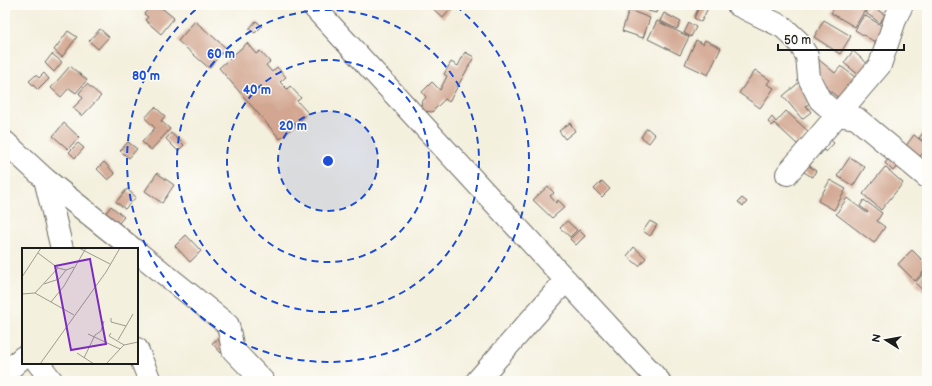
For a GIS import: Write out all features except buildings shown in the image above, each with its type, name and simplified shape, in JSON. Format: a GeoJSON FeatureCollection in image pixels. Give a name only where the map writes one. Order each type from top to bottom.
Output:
{"type":"FeatureCollection","features":[{"type":"Feature","properties":{"kind":"street"},"geometry":{"type":"LineString","coordinates":[[312,5],[659,381]]}},
{"type":"Feature","properties":{"kind":"street"},"geometry":{"type":"LineString","coordinates":[[738,5],[783,27],[798,41],[807,56],[809,78],[820,100],[837,115],[856,118],[927,177]]}},
{"type":"Feature","properties":{"kind":"street"},"geometry":{"type":"LineString","coordinates":[[787,174],[880,65],[896,17],[902,5]]}},
{"type":"Feature","properties":{"kind":"street"},"geometry":{"type":"LineString","coordinates":[[5,142],[45,179],[132,248]]}},
{"type":"Feature","properties":{"kind":"street"},"geometry":{"type":"LineString","coordinates":[[45,179],[62,248]]}},
{"type":"Feature","properties":{"kind":"street"},"geometry":{"type":"LineString","coordinates":[[138,253],[228,324],[233,350],[263,381]]}},
{"type":"Feature","properties":{"kind":"street"},"geometry":{"type":"LineString","coordinates":[[477,381],[566,280]]}},
{"type":"Feature","properties":{"kind":"street"},"geometry":{"type":"LineString","coordinates":[[138,351],[150,381]]}},
{"type":"Feature","properties":{"kind":"street"},"geometry":{"type":"LineString","coordinates":[[5,374],[22,357]]}},
{"type":"Feature","properties":{"kind":"street"},"geometry":{"type":"LineString","coordinates":[[39,364],[52,381]]}}]}
